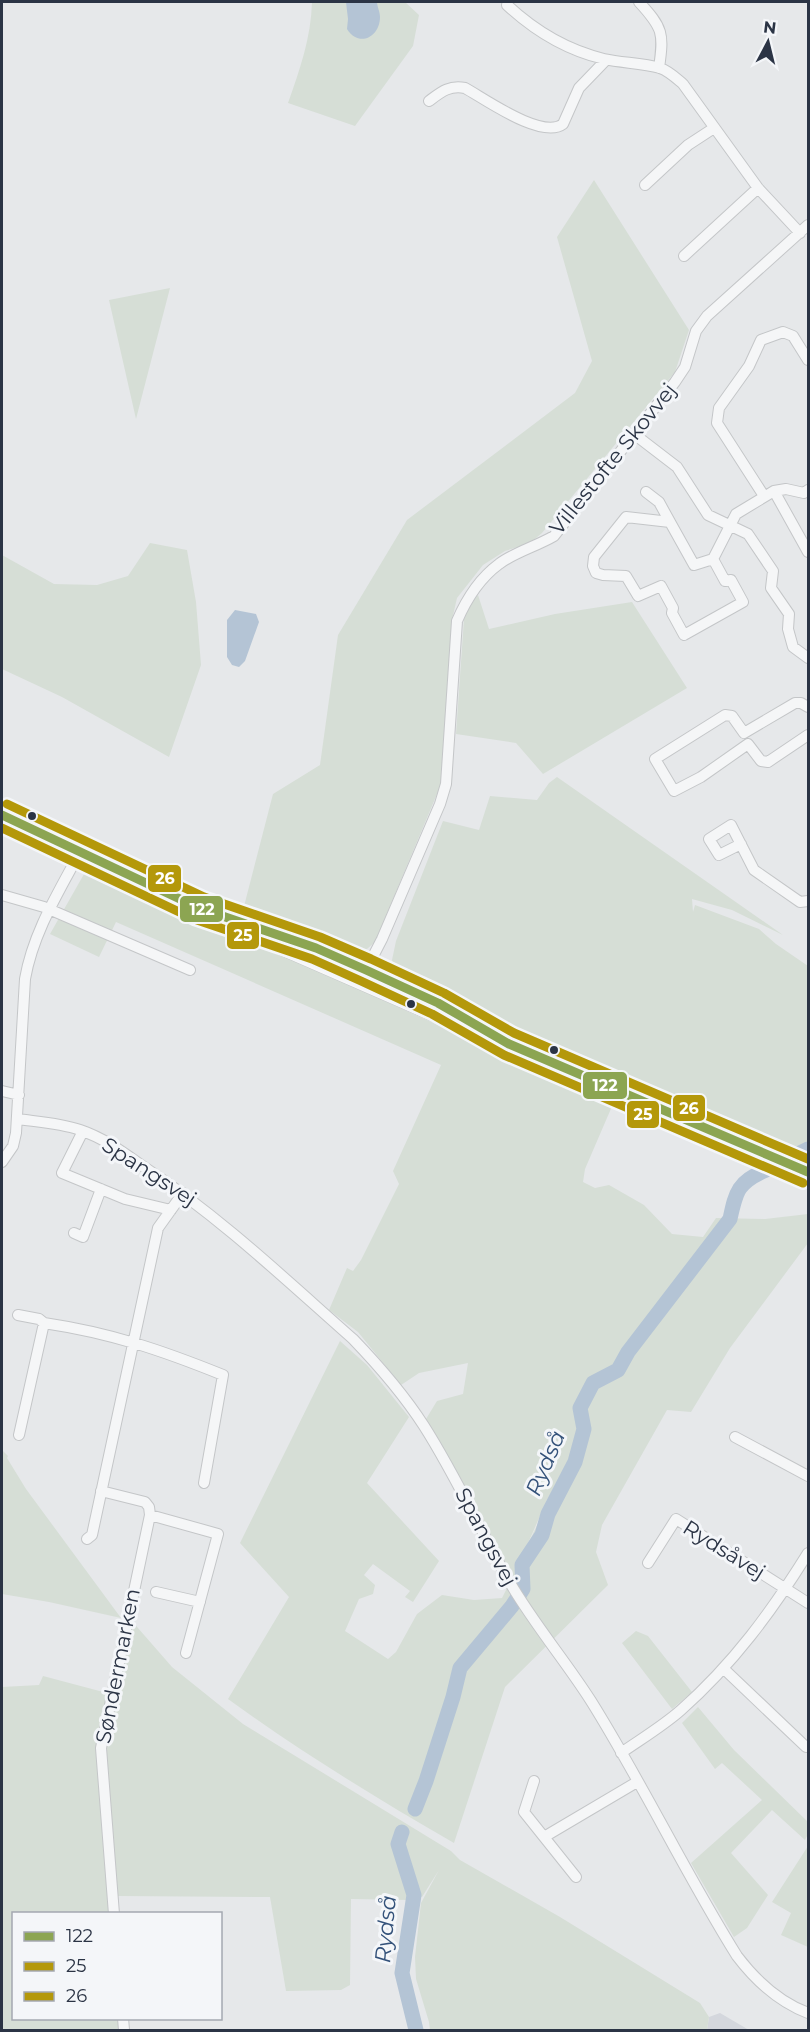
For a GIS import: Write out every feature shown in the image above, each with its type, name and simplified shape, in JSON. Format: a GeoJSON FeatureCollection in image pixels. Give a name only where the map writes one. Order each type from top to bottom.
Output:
{"type":"FeatureCollection","features":[{"type":"Feature","properties":{"kind":"main road"},"geometry":{"type":"LineString","coordinates":[[2,815],[199,908],[231,926],[300,956],[315,957],[331,962],[367,978],[438,1003],[509,1044],[808,1172]]}},
{"type":"Feature","properties":{"kind":"main road"},"geometry":{"type":"LineString","coordinates":[[199,908],[316,948],[367,978]]}},
{"type":"Feature","properties":{"kind":"street"},"geometry":{"type":"LineString","coordinates":[[639,2],[660,28],[663,43],[659,68]]}},
{"type":"Feature","properties":{"kind":"street"},"geometry":{"type":"LineString","coordinates":[[507,5],[543,35],[575,51],[606,60],[659,68],[683,84],[759,188],[800,233]]}},
{"type":"Feature","properties":{"kind":"street"},"geometry":{"type":"LineString","coordinates":[[429,101],[446,88],[456,86],[465,88],[524,121],[552,130],[563,124],[579,88],[606,60]]}},
{"type":"Feature","properties":{"kind":"street"},"geometry":{"type":"LineString","coordinates":[[645,185],[688,145],[714,128]]}},
{"type":"Feature","properties":{"kind":"street"},"geometry":{"type":"LineString","coordinates":[[684,256],[759,188]]}},
{"type":"Feature","properties":{"kind":"street","name":"Villestofte Skovvej"},"geometry":{"type":"LineString","coordinates":[[367,978],[441,804],[446,783],[457,621],[465,602],[499,564],[554,536],[686,367],[696,331],[707,316],[808,225]]}},
{"type":"Feature","properties":{"kind":"street"},"geometry":{"type":"LineString","coordinates":[[808,360],[793,336],[783,332],[761,340],[749,366],[719,408],[717,423],[769,494],[804,531],[808,552]]}},
{"type":"Feature","properties":{"kind":"street"},"geometry":{"type":"LineString","coordinates":[[634,434],[677,467],[708,515],[748,534],[772,571],[771,588],[789,614],[789,637],[793,647],[808,658]]}},
{"type":"Feature","properties":{"kind":"street"},"geometry":{"type":"LineString","coordinates":[[646,492],[659,502],[694,565],[712,559],[736,514],[769,494],[786,489],[804,493],[808,490]]}},
{"type":"Feature","properties":{"kind":"street"},"geometry":{"type":"LineString","coordinates":[[670,522],[626,517],[594,557],[593,566],[596,573],[626,576],[638,596],[661,586],[684,635],[742,602],[731,580],[725,581],[712,559]]}},
{"type":"Feature","properties":{"kind":"street"},"geometry":{"type":"LineString","coordinates":[[808,707],[795,703],[744,733],[732,716],[725,715],[655,759],[674,791],[701,777],[748,744],[761,761],[768,762],[808,735]]}},
{"type":"Feature","properties":{"kind":"street"},"geometry":{"type":"LineString","coordinates":[[741,844],[754,870],[800,902],[808,901]]}},
{"type":"Feature","properties":{"kind":"street"},"geometry":{"type":"LineString","coordinates":[[2,1162],[13,1146],[18,1119],[26,972],[33,946],[80,852]]}},
{"type":"Feature","properties":{"kind":"street"},"geometry":{"type":"LineString","coordinates":[[2,895],[50,909],[190,970]]}},
{"type":"Feature","properties":{"kind":"street"},"geometry":{"type":"LineString","coordinates":[[2,1091],[19,1095]]}},
{"type":"Feature","properties":{"kind":"street","name":"Spangsvej"},"geometry":{"type":"LineString","coordinates":[[18,1119],[55,1123],[83,1131],[111,1145],[183,1193],[228,1227],[353,1339],[390,1380],[424,1426],[446,1462],[522,1603],[590,1700],[739,1959],[769,1990],[784,2001],[808,2013]]}},
{"type":"Feature","properties":{"kind":"street","name":"Spangsvej"},"geometry":{"type":"LineString","coordinates":[[83,1131],[62,1173],[125,1199],[171,1210]]}},
{"type":"Feature","properties":{"kind":"street","name":"Spangsvej"},"geometry":{"type":"LineString","coordinates":[[74,1233],[83,1237],[101,1189]]}},
{"type":"Feature","properties":{"kind":"street"},"geometry":{"type":"LineString","coordinates":[[87,1539],[92,1535],[158,1228],[183,1193]]}},
{"type":"Feature","properties":{"kind":"street"},"geometry":{"type":"LineString","coordinates":[[18,1315],[39,1319],[44,1323],[133,1341],[223,1375],[204,1483]]}},
{"type":"Feature","properties":{"kind":"street"},"geometry":{"type":"LineString","coordinates":[[19,1436],[44,1323]]}},
{"type":"Feature","properties":{"kind":"street"},"geometry":{"type":"LineString","coordinates":[[735,1437],[808,1476]]}},
{"type":"Feature","properties":{"kind":"street"},"geometry":{"type":"LineString","coordinates":[[101,1491],[145,1502],[150,1515],[218,1534],[186,1653]]}},
{"type":"Feature","properties":{"kind":"street","name":"Søndermarken"},"geometry":{"type":"LineString","coordinates":[[114,1912],[101,1749],[150,1515]]}},
{"type":"Feature","properties":{"kind":"street","name":"Rydsåvej"},"geometry":{"type":"LineString","coordinates":[[648,1563],[676,1519],[808,1603]]}},
{"type":"Feature","properties":{"kind":"street","name":"Rydsåvej"},"geometry":{"type":"LineString","coordinates":[[621,1753],[679,1711],[724,1669],[758,1629],[808,1553]]}},
{"type":"Feature","properties":{"kind":"street"},"geometry":{"type":"LineString","coordinates":[[156,1592],[200,1602]]}},
{"type":"Feature","properties":{"kind":"street"},"geometry":{"type":"LineString","coordinates":[[724,1669],[806,1747]]}},
{"type":"Feature","properties":{"kind":"street"},"geometry":{"type":"LineString","coordinates":[[534,1780],[524,1812],[576,1877]]}},
{"type":"Feature","properties":{"kind":"street"},"geometry":{"type":"LineString","coordinates":[[544,1837],[637,1782]]}},
{"type":"Feature","properties":{"kind":"shaded area"},"geometry":{"type":"Polygon","coordinates":[[[312,2],[405,2],[419,15],[413,46],[355,126],[288,103],[307,41],[312,2]]]}},
{"type":"Feature","properties":{"kind":"shaded area"},"geometry":{"type":"Polygon","coordinates":[[[594,180],[689,330],[675,372],[542,533],[530,543],[505,551],[483,565],[457,598],[452,620],[442,782],[375,942],[360,955],[242,914],[273,794],[320,765],[338,635],[407,520],[575,393],[592,361],[557,237],[594,180]]]}},
{"type":"Feature","properties":{"kind":"shaded area"},"geometry":{"type":"Polygon","coordinates":[[[170,288],[136,419],[109,300],[170,288]]]}},
{"type":"Feature","properties":{"kind":"shaded area"},"geometry":{"type":"Polygon","coordinates":[[[150,543],[187,550],[196,602],[201,665],[169,757],[62,697],[2,669],[2,555],[54,584],[97,585],[128,576],[150,543]]]}},
{"type":"Feature","properties":{"kind":"shaded area"},"geometry":{"type":"Polygon","coordinates":[[[478,595],[489,629],[555,614],[632,602],[687,688],[543,774],[516,743],[456,734],[464,619],[469,603],[478,595]]]}},
{"type":"Feature","properties":{"kind":"shaded area"},"geometry":{"type":"Polygon","coordinates":[[[557,777],[783,935],[732,910],[692,899],[693,912],[695,905],[759,929],[808,966],[808,1165],[784,1154],[770,1142],[486,1018],[395,972],[392,960],[396,941],[443,821],[479,830],[490,796],[537,800],[549,783],[557,777]]]}},
{"type":"Feature","properties":{"kind":"shaded area"},"geometry":{"type":"Polygon","coordinates":[[[88,867],[613,1104],[585,1169],[583,1182],[595,1188],[609,1185],[644,1205],[672,1234],[703,1237],[716,1218],[765,1219],[808,1214],[808,1243],[730,1348],[691,1412],[667,1410],[602,1525],[596,1552],[608,1585],[505,1687],[454,1843],[339,1774],[228,1699],[289,1597],[240,1543],[340,1341],[367,1365],[409,1417],[367,1483],[439,1561],[413,1602],[405,1597],[410,1591],[373,1564],[364,1575],[375,1585],[373,1594],[359,1599],[345,1631],[388,1659],[396,1652],[417,1614],[442,1595],[474,1600],[502,1598],[513,1576],[426,1419],[437,1401],[463,1394],[468,1363],[419,1373],[401,1385],[358,1332],[329,1310],[347,1268],[353,1271],[361,1260],[399,1184],[393,1171],[441,1065],[116,922],[99,957],[50,934],[88,867]],[[568,1461],[547,1500],[525,1550],[568,1461]]]}},
{"type":"Feature","properties":{"kind":"shaded area"},"geometry":{"type":"Polygon","coordinates":[[[2,1450],[8,1456],[7,1458],[26,1489],[121,1618],[2,1594],[2,1450]]]}},
{"type":"Feature","properties":{"kind":"shaded area"},"geometry":{"type":"Polygon","coordinates":[[[131,1620],[172,1667],[243,1724],[451,1851],[460,1860],[560,1917],[700,2003],[709,2017],[707,2030],[430,2030],[416,1979],[415,1957],[421,1903],[439,1870],[422,1897],[410,1893],[410,1900],[351,1899],[350,1985],[341,1990],[286,1991],[270,1897],[118,1896],[103,1747],[131,1620]]]}},
{"type":"Feature","properties":{"kind":"shaded area"},"geometry":{"type":"Polygon","coordinates":[[[636,1631],[648,1636],[692,1692],[672,1709],[622,1643],[636,1631]]]}},
{"type":"Feature","properties":{"kind":"shaded area"},"geometry":{"type":"Polygon","coordinates":[[[43,1676],[107,1693],[97,1749],[109,1912],[12,1912],[12,2020],[118,2020],[119,2030],[2,2030],[2,1687],[39,1685],[43,1676]]]}},
{"type":"Feature","properties":{"kind":"shaded area"},"geometry":{"type":"Polygon","coordinates":[[[698,1707],[734,1750],[808,1822],[808,1834],[805,1840],[772,1810],[731,1853],[768,1895],[747,1928],[734,1937],[691,1863],[762,1800],[722,1763],[715,1769],[682,1723],[698,1707]]]}},
{"type":"Feature","properties":{"kind":"shaded area"},"geometry":{"type":"Polygon","coordinates":[[[808,1846],[808,1947],[781,1935],[791,1913],[772,1902],[808,1846]]]}},
{"type":"Feature","properties":{"kind":"shaded area"},"geometry":{"type":"Polygon","coordinates":[[[720,2013],[749,2030],[707,2030],[709,2017],[720,2013]]]}},
{"type":"Feature","properties":{"kind":"water"},"geometry":{"type":"Polygon","coordinates":[[[346,2],[377,2],[380,17],[377,30],[373,35],[363,39],[357,38],[347,29],[346,2]]]}},
{"type":"Feature","properties":{"kind":"water"},"geometry":{"type":"Polygon","coordinates":[[[235,610],[256,614],[259,622],[245,661],[239,667],[232,665],[227,657],[227,620],[235,610]]]}},
{"type":"Feature","properties":{"kind":"waterway","name":"Rydså"},"geometry":{"type":"LineString","coordinates":[[800,1153],[808,1149]]}},
{"type":"Feature","properties":{"kind":"waterway","name":"Rydså"},"geometry":{"type":"LineString","coordinates":[[415,1809],[453,1697],[460,1668],[512,1606],[523,1589],[522,1565],[542,1535],[548,1514],[575,1462],[584,1429],[580,1408],[593,1383],[618,1370],[628,1352],[730,1219],[740,1188],[749,1179],[766,1170]]}},
{"type":"Feature","properties":{"kind":"waterway","name":"Rydså"},"geometry":{"type":"LineString","coordinates":[[402,1832],[398,1844],[414,1895],[402,1973],[416,2030]]}},
{"type":"Feature","properties":{"kind":"transit line","name":"26"},"geometry":{"type":"LineString","coordinates":[[7,804],[204,897],[320,937],[371,959],[444,993],[514,1033],[808,1159]]}},
{"type":"Feature","properties":{"kind":"transit line","name":"122"},"geometry":{"type":"LineString","coordinates":[[2,815],[199,908],[316,948],[366,970],[438,1003],[509,1044],[808,1172]]}},
{"type":"Feature","properties":{"kind":"transit line","name":"25"},"geometry":{"type":"LineString","coordinates":[[2,828],[194,919],[312,959],[432,1014],[504,1055],[803,1183]]}}]}
